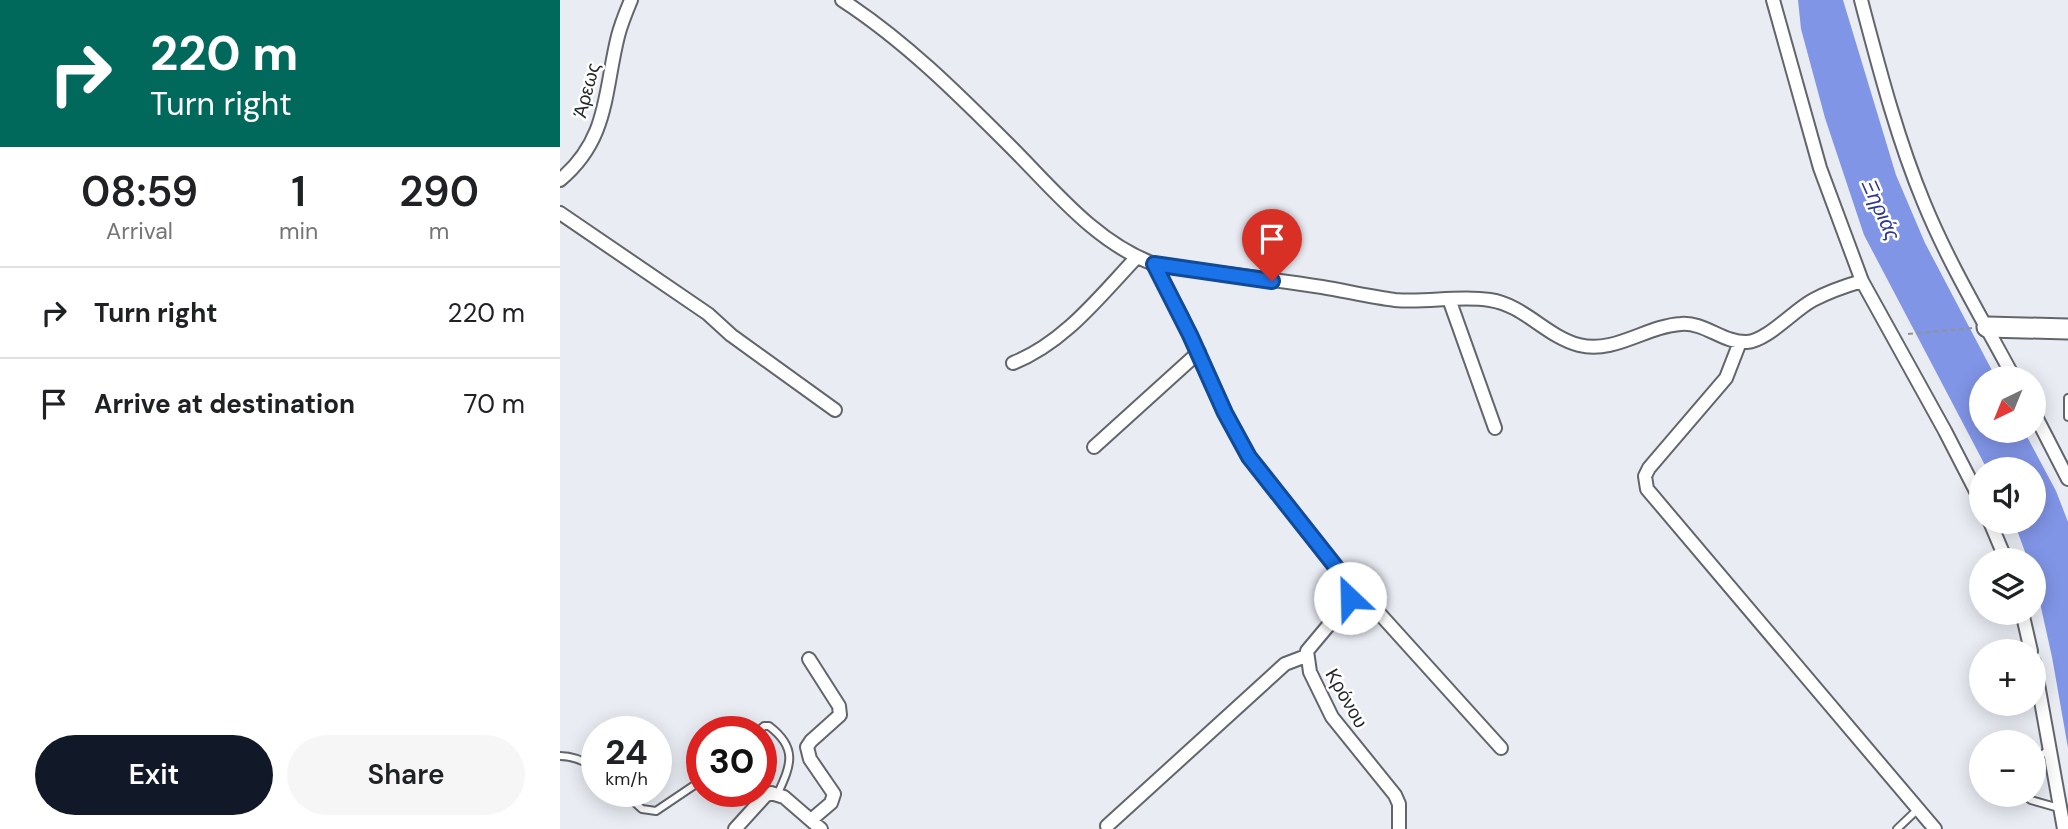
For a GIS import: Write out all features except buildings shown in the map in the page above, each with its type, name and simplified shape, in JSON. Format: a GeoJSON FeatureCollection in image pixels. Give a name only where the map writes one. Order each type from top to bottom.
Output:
{"type":"FeatureCollection","features":[{"type":"Feature","properties":{"kind":"street","name":"Άρεως"},"geometry":{"type":"LineString","coordinates":[[560,180],[576,166],[588,148],[600,120],[611,82],[618,36],[631,0]]}},
{"type":"Feature","properties":{"kind":"street"},"geometry":{"type":"LineString","coordinates":[[842,0],[927,66],[1081,217],[1136,258],[1154,264],[1322,287],[1380,298],[1414,301],[1480,299],[1500,302],[1565,340],[1597,347],[1683,323],[1748,342],[1758,339],[1814,299],[1862,281]]}},
{"type":"Feature","properties":{"kind":"street"},"geometry":{"type":"LineString","coordinates":[[1773,0],[1820,168],[1862,281],[1969,478]]}},
{"type":"Feature","properties":{"kind":"street"},"geometry":{"type":"LineString","coordinates":[[1861,0],[1916,183],[1962,283],[2008,366]]}},
{"type":"Feature","properties":{"kind":"street"},"geometry":{"type":"LineString","coordinates":[[560,213],[708,314],[731,335],[835,410]]}},
{"type":"Feature","properties":{"kind":"street"},"geometry":{"type":"LineString","coordinates":[[1013,363],[1034,354],[1054,340],[1136,258]]}},
{"type":"Feature","properties":{"kind":"street"},"geometry":{"type":"LineString","coordinates":[[1154,264],[1199,352],[1225,413],[1249,457],[1343,576],[1351,592],[1379,613],[1501,748]]}},
{"type":"Feature","properties":{"kind":"street"},"geometry":{"type":"LineString","coordinates":[[1450,299],[1495,428]]}},
{"type":"Feature","properties":{"kind":"street"},"geometry":{"type":"LineString","coordinates":[[1987,327],[2068,329]]}},
{"type":"Feature","properties":{"kind":"street"},"geometry":{"type":"LineString","coordinates":[[1740,341],[1726,378],[1649,468],[1644,483],[1772,640],[1935,829]]}},
{"type":"Feature","properties":{"kind":"street"},"geometry":{"type":"LineString","coordinates":[[1094,447],[1199,352]]}},
{"type":"Feature","properties":{"kind":"street"},"geometry":{"type":"LineString","coordinates":[[2046,436],[2068,479]]}},
{"type":"Feature","properties":{"kind":"street","name":"Κρόνου"},"geometry":{"type":"LineString","coordinates":[[1351,592],[1346,606],[1307,651],[1306,656],[1310,672],[1332,717],[1398,801],[1399,829]]}},
{"type":"Feature","properties":{"kind":"street"},"geometry":{"type":"LineString","coordinates":[[1107,826],[1285,664],[1306,656]]}},
{"type":"Feature","properties":{"kind":"street"},"geometry":{"type":"LineString","coordinates":[[735,829],[765,796],[771,793],[778,793],[816,824],[831,803],[834,794],[808,755],[807,747],[840,715],[839,706],[809,659]]}},
{"type":"Feature","properties":{"kind":"street"},"geometry":{"type":"LineString","coordinates":[[2043,716],[2064,829]]}},
{"type":"Feature","properties":{"kind":"lane"},"geometry":{"type":"LineString","coordinates":[[2068,398],[2068,417]]}},
{"type":"Feature","properties":{"kind":"lane"},"geometry":{"type":"LineString","coordinates":[[777,734],[788,751],[790,767],[778,793]]}},
{"type":"Feature","properties":{"kind":"lane"},"geometry":{"type":"LineString","coordinates":[[560,757],[570,756],[581,760]]}},
{"type":"Feature","properties":{"kind":"lane"},"geometry":{"type":"LineString","coordinates":[[2046,804],[2059,808]]}},
{"type":"Feature","properties":{"kind":"lane"},"geometry":{"type":"LineString","coordinates":[[640,807],[656,811],[662,807]]}},
{"type":"Feature","properties":{"kind":"lane"},"geometry":{"type":"LineString","coordinates":[[1897,829],[1918,809]]}},
{"type":"Feature","properties":{"kind":"path"},"geometry":{"type":"LineString","coordinates":[[1891,336],[1987,327]]}},
{"type":"Feature","properties":{"kind":"water","name":"Ξηριάς"},"geometry":{"type":"Polygon","coordinates":[[[1798,0],[1843,0],[1896,175],[1925,243],[1990,366],[1969,366],[1969,435],[1864,235],[1825,118],[1801,29],[1798,0]]]}},
{"type":"Feature","properties":{"kind":"water"},"geometry":{"type":"Polygon","coordinates":[[[1973,443],[2030,443],[2038,457],[1981,457],[1973,443]]]}},
{"type":"Feature","properties":{"kind":"water"},"geometry":{"type":"Polygon","coordinates":[[[2046,472],[2068,522],[2068,748],[2045,625],[2046,548],[2024,548],[2018,534],[2046,534],[2046,472]]]}},
{"type":"Feature","properties":{"kind":"route"},"geometry":{"type":"LineString","coordinates":[[1272,281],[1154,264],[1225,413],[1249,457],[1343,576],[1350,588],[1350,598]]}}]}
